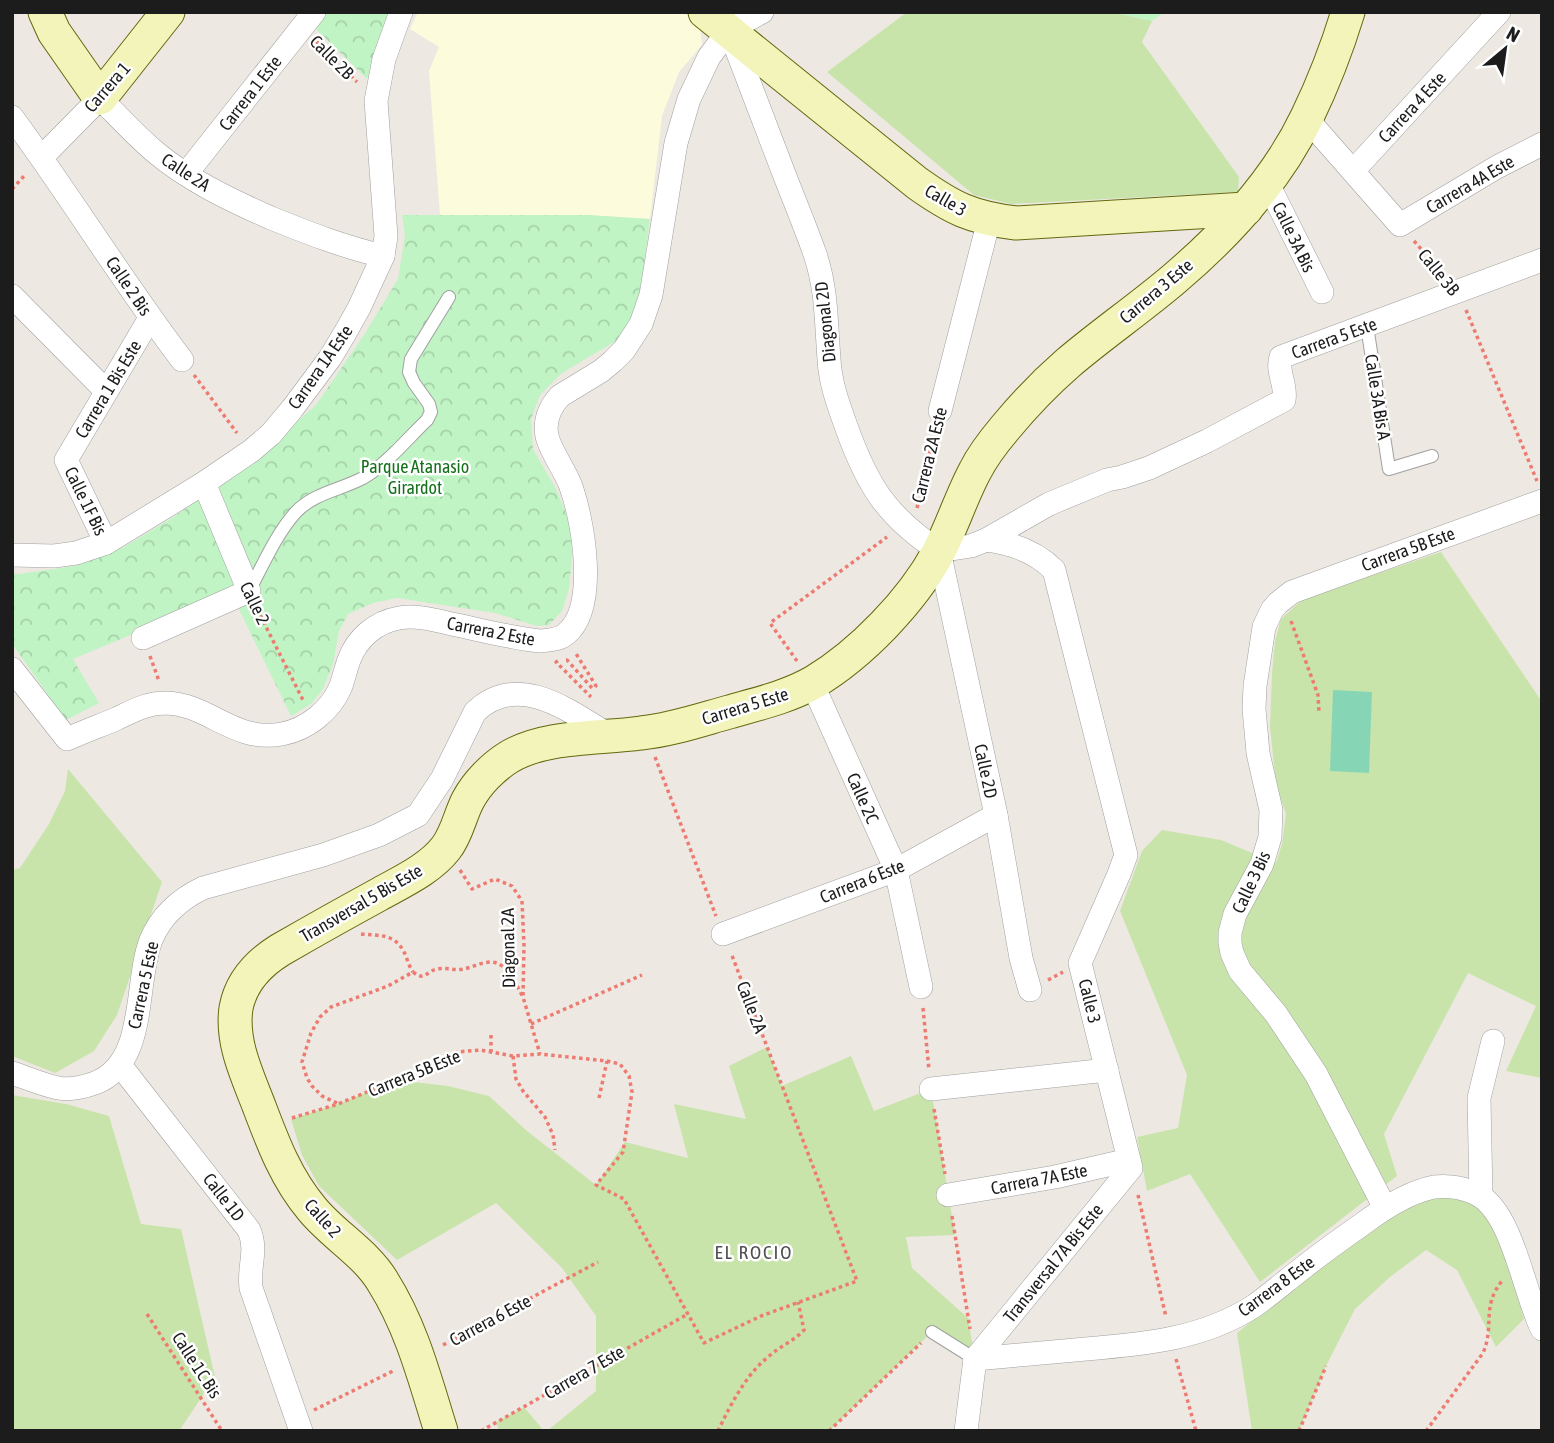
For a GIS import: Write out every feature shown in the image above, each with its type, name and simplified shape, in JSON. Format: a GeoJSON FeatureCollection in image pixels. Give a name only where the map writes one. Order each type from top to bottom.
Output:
{"type":"FeatureCollection","features":[{"type":"Feature","properties":{"kind":"street","name":"Calle 2A"},"geometry":{"type":"LineString","coordinates":[[45,12],[54,32],[100,98],[155,151],[186,174],[220,194],[307,233],[332,243],[383,256]]}},
{"type":"Feature","properties":{"kind":"street","name":"Carrera 1"},"geometry":{"type":"LineString","coordinates":[[41,157],[100,98],[168,12]]}},
{"type":"Feature","properties":{"kind":"street","name":"Carrera 1A Este"},"geometry":{"type":"LineString","coordinates":[[12,555],[54,556],[76,553],[106,543],[204,483],[271,434],[330,358],[359,308],[383,256],[386,236],[376,101],[384,59],[401,12]]}},
{"type":"Feature","properties":{"kind":"street"},"geometry":{"type":"LineString","coordinates":[[565,635],[574,625],[582,604],[585,558],[583,533],[571,486],[547,436],[548,414],[560,396],[613,361],[624,350],[641,324],[651,295],[681,120],[709,57],[721,18],[762,12]]}},
{"type":"Feature","properties":{"kind":"street","name":"Carrera 3 Este"},"geometry":{"type":"LineString","coordinates":[[939,551],[975,470],[1023,407],[1067,364],[1174,279],[1246,209],[1267,182],[1307,118],[1348,12]]}},
{"type":"Feature","properties":{"kind":"street","name":"Carrera 4 Este"},"geometry":{"type":"LineString","coordinates":[[1353,171],[1499,12]]}},
{"type":"Feature","properties":{"kind":"street","name":"Carrera 1 Este"},"geometry":{"type":"LineString","coordinates":[[186,174],[301,17]]}},
{"type":"Feature","properties":{"kind":"street","name":"Calle 3"},"geometry":{"type":"LineString","coordinates":[[721,18],[917,183],[970,215],[1016,223],[1246,209]]}},
{"type":"Feature","properties":{"kind":"street","name":"Diagonal 2D"},"geometry":{"type":"LineString","coordinates":[[721,18],[815,254],[825,296],[829,360],[837,401],[854,449],[866,476],[883,502],[904,525],[939,551]]}},
{"type":"Feature","properties":{"kind":"street","name":"Calle 2 Bis"},"geometry":{"type":"LineString","coordinates":[[12,117],[150,318],[182,360]]}},
{"type":"Feature","properties":{"kind":"street"},"geometry":{"type":"LineString","coordinates":[[1307,118],[1400,225]]}},
{"type":"Feature","properties":{"kind":"street","name":"Carrera 4A Este"},"geometry":{"type":"LineString","coordinates":[[1400,225],[1497,167],[1542,145]]}},
{"type":"Feature","properties":{"kind":"street","name":"Calle 3A Bis"},"geometry":{"type":"LineString","coordinates":[[1267,182],[1322,292]]}},
{"type":"Feature","properties":{"kind":"street","name":"Carrera 2A Este"},"geometry":{"type":"LineString","coordinates":[[940,411],[989,220]]}},
{"type":"Feature","properties":{"kind":"street","name":"Carrera 5 Este"},"geometry":{"type":"LineString","coordinates":[[120,1065],[133,1034],[147,953],[167,914],[190,895],[217,883],[323,855],[379,835],[418,815],[442,779],[475,712],[482,705],[495,698],[520,693],[542,698],[612,737],[673,728],[763,702],[812,683],[859,648],[895,613],[919,583],[939,551],[971,546],[986,540],[1049,504],[1107,480],[1149,468],[1208,441],[1284,400],[1279,363],[1281,357],[1542,260]]}},
{"type":"Feature","properties":{"kind":"street"},"geometry":{"type":"LineString","coordinates":[[12,296],[106,391]]}},
{"type":"Feature","properties":{"kind":"street","name":"Carrera 1 Bis Este"},"geometry":{"type":"LineString","coordinates":[[66,460],[150,318]]}},
{"type":"Feature","properties":{"kind":"street","name":"Calle 1F Bis"},"geometry":{"type":"LineString","coordinates":[[66,460],[106,543]]}},
{"type":"Feature","properties":{"kind":"street","name":"Calle 2"},"geometry":{"type":"LineString","coordinates":[[204,483],[248,591]]}},
{"type":"Feature","properties":{"kind":"street","name":"Carrera 5B Este"},"geometry":{"type":"LineString","coordinates":[[1278,603],[1301,588],[1539,491]]}},
{"type":"Feature","properties":{"kind":"street","name":"Calle 3"},"geometry":{"type":"LineString","coordinates":[[986,540],[1006,543],[1027,551],[1054,570],[1126,855],[1080,963],[1130,1164]]}},
{"type":"Feature","properties":{"kind":"street","name":"Calle 2D"},"geometry":{"type":"LineString","coordinates":[[939,551],[996,815],[1021,958],[1030,990]]}},
{"type":"Feature","properties":{"kind":"street"},"geometry":{"type":"LineString","coordinates":[[143,638],[248,591]]}},
{"type":"Feature","properties":{"kind":"street","name":"Calle 3 Bis"},"geometry":{"type":"LineString","coordinates":[[1278,603],[1264,627],[1255,686],[1255,731],[1271,810],[1270,837],[1262,864],[1232,923],[1232,953],[1240,971],[1276,1014],[1316,1074],[1385,1208]]}},
{"type":"Feature","properties":{"kind":"street","name":"Carrera 2 Este"},"geometry":{"type":"LineString","coordinates":[[12,669],[66,739],[143,706],[168,703],[192,708],[233,729],[259,735],[284,734],[297,730],[328,707],[341,685],[349,659],[360,640],[367,633],[396,618],[418,617],[540,641],[565,635]]}},
{"type":"Feature","properties":{"kind":"street","name":"Calle 2C"},"geometry":{"type":"LineString","coordinates":[[812,683],[895,870],[921,987]]}},
{"type":"Feature","properties":{"kind":"street","name":"Transversal 5 Bis Este"},"geometry":{"type":"LineString","coordinates":[[241,992],[248,979],[267,958],[410,877],[435,859],[446,848],[472,793],[500,762],[529,746],[546,742],[612,737]]}},
{"type":"Feature","properties":{"kind":"street","name":"Carrera 6 Este"},"geometry":{"type":"LineString","coordinates":[[723,934],[895,870],[996,815]]}},
{"type":"Feature","properties":{"kind":"street","name":"Calle 2"},"geometry":{"type":"LineString","coordinates":[[241,992],[236,1009],[238,1046],[278,1157],[311,1209],[381,1278],[404,1320],[419,1358],[441,1431]]}},
{"type":"Feature","properties":{"kind":"street"},"geometry":{"type":"LineString","coordinates":[[1493,1041],[1479,1098],[1481,1196],[1503,1222],[1542,1329]]}},
{"type":"Feature","properties":{"kind":"street"},"geometry":{"type":"LineString","coordinates":[[12,1073],[58,1088],[69,1088],[102,1081],[120,1065]]}},
{"type":"Feature","properties":{"kind":"street","name":"Calle 1D"},"geometry":{"type":"LineString","coordinates":[[120,1065],[249,1230],[254,1249],[250,1267],[251,1288],[299,1425]]}},
{"type":"Feature","properties":{"kind":"street"},"geometry":{"type":"LineString","coordinates":[[931,1089],[1107,1070]]}},
{"type":"Feature","properties":{"kind":"street","name":"Carrera 7A Este"},"geometry":{"type":"LineString","coordinates":[[948,1195],[1130,1164]]}},
{"type":"Feature","properties":{"kind":"street","name":"Transversal 7A Bis Este"},"geometry":{"type":"LineString","coordinates":[[975,1359],[1130,1164]]}},
{"type":"Feature","properties":{"kind":"street","name":"Carrera 8 Este"},"geometry":{"type":"LineString","coordinates":[[975,1359],[1144,1344],[1211,1328],[1252,1307],[1385,1208],[1415,1193],[1436,1187],[1459,1188],[1481,1196]]}},
{"type":"Feature","properties":{"kind":"street"},"geometry":{"type":"LineString","coordinates":[[966,1431],[975,1359]]}},
{"type":"Feature","properties":{"kind":"lane"},"geometry":{"type":"LineString","coordinates":[[248,591],[297,511],[312,499],[376,470],[427,420],[431,412],[429,404],[409,372],[411,359],[449,297]]}},
{"type":"Feature","properties":{"kind":"lane","name":"Calle 3A Bis A"},"geometry":{"type":"LineString","coordinates":[[1367,326],[1389,468],[1432,456]]}},
{"type":"Feature","properties":{"kind":"lane"},"geometry":{"type":"LineString","coordinates":[[932,1332],[975,1359]]}},
{"type":"Feature","properties":{"kind":"path","name":"Calle 2B"},"geometry":{"type":"LineString","coordinates":[[301,17],[376,101]]}},
{"type":"Feature","properties":{"kind":"path","name":"Calle 3B"},"geometry":{"type":"LineString","coordinates":[[1400,225],[1459,292],[1539,491]]}},
{"type":"Feature","properties":{"kind":"path"},"geometry":{"type":"LineString","coordinates":[[182,360],[251,451]]}},
{"type":"Feature","properties":{"kind":"path","name":"Carrera 2A Este"},"geometry":{"type":"LineString","coordinates":[[812,683],[770,623],[904,525],[913,515],[919,503],[940,411]]}},
{"type":"Feature","properties":{"kind":"path","name":"Calle 2"},"geometry":{"type":"LineString","coordinates":[[248,591],[313,720]]}},
{"type":"Feature","properties":{"kind":"path"},"geometry":{"type":"LineString","coordinates":[[1278,603],[1290,618],[1298,638],[1318,695],[1319,712]]}},
{"type":"Feature","properties":{"kind":"path"},"geometry":{"type":"LineString","coordinates":[[565,635],[596,686],[592,688],[567,660],[556,662],[595,701]]}},
{"type":"Feature","properties":{"kind":"path"},"geometry":{"type":"LineString","coordinates":[[143,638],[168,703]]}},
{"type":"Feature","properties":{"kind":"path","name":"Calle 2A"},"geometry":{"type":"LineString","coordinates":[[646,733],[857,1281],[798,1302]]}},
{"type":"Feature","properties":{"kind":"path","name":"Diagonal 2A"},"geometry":{"type":"LineString","coordinates":[[472,888],[495,878],[512,886],[522,901],[523,997],[540,1054]]}},
{"type":"Feature","properties":{"kind":"path"},"geometry":{"type":"LineString","coordinates":[[339,917],[350,931],[382,935],[391,939],[403,950],[413,972],[418,976],[426,976],[436,969],[464,969],[496,963],[506,970],[523,997]]}},
{"type":"Feature","properties":{"kind":"path"},"geometry":{"type":"LineString","coordinates":[[1030,990],[1080,963]]}},
{"type":"Feature","properties":{"kind":"path"},"geometry":{"type":"LineString","coordinates":[[338,1104],[322,1096],[312,1086],[302,1062],[320,1017],[331,1007],[388,986],[413,972]]}},
{"type":"Feature","properties":{"kind":"path"},"geometry":{"type":"LineString","coordinates":[[531,1024],[642,975]]}},
{"type":"Feature","properties":{"kind":"path"},"geometry":{"type":"LineString","coordinates":[[491,1035],[491,1052]]}},
{"type":"Feature","properties":{"kind":"path","name":"Carrera 5B Este"},"geometry":{"type":"LineString","coordinates":[[267,1127],[338,1104],[424,1069],[457,1052],[480,1051],[513,1056],[540,1054],[607,1061]]}},
{"type":"Feature","properties":{"kind":"path"},"geometry":{"type":"LineString","coordinates":[[513,1056],[516,1079],[545,1117],[555,1150]]}},
{"type":"Feature","properties":{"kind":"path"},"geometry":{"type":"LineString","coordinates":[[599,1098],[607,1061],[620,1064],[629,1076],[632,1092],[623,1152],[596,1185],[624,1199],[704,1342],[761,1315],[798,1302],[804,1330],[797,1338],[766,1359],[737,1393],[718,1431]]}},
{"type":"Feature","properties":{"kind":"path"},"geometry":{"type":"LineString","coordinates":[[1130,1164],[1171,1339],[1196,1431]]}},
{"type":"Feature","properties":{"kind":"path","name":"Carrera 6 Este"},"geometry":{"type":"LineString","coordinates":[[299,1425],[598,1262]]}},
{"type":"Feature","properties":{"kind":"path"},"geometry":{"type":"LineString","coordinates":[[1426,1431],[1483,1353],[1488,1341],[1490,1303],[1494,1292],[1518,1263]]}},
{"type":"Feature","properties":{"kind":"path","name":"Calle 1C Bis"},"geometry":{"type":"LineString","coordinates":[[147,1314],[222,1431]]}},
{"type":"Feature","properties":{"kind":"path","name":"Carrera 7 Este"},"geometry":{"type":"LineString","coordinates":[[481,1431],[688,1314]]}},
{"type":"Feature","properties":{"kind":"path"},"geometry":{"type":"LineString","coordinates":[[829,1431],[932,1332]]}},
{"type":"Feature","properties":{"kind":"path"},"geometry":{"type":"LineString","coordinates":[[1299,1431],[1326,1366]]}},
{"type":"Feature","properties":{"kind":"shaded area"},"geometry":{"type":"Polygon","coordinates":[[[418,12],[683,12],[700,24],[702,45],[679,72],[662,116],[650,219],[587,215],[440,215],[429,71],[439,47],[410,29],[418,12]]]}},
{"type":"Feature","properties":{"kind":"green space"},"geometry":{"type":"Polygon","coordinates":[[[325,12],[390,12],[367,79],[314,27],[325,12]]]}},
{"type":"Feature","properties":{"kind":"green space"},"geometry":{"type":"Polygon","coordinates":[[[907,12],[1111,12],[1152,21],[1142,42],[1239,177],[1238,192],[1011,204],[974,195],[827,72],[907,12]]]}},
{"type":"Feature","properties":{"kind":"green space"},"geometry":{"type":"Polygon","coordinates":[[[1111,12],[1165,12],[1152,21],[1111,12]]]}},
{"type":"Feature","properties":{"kind":"green space","name":"Parque Atanasio Girardot"},"geometry":{"type":"Polygon","coordinates":[[[402,215],[587,215],[650,219],[640,295],[629,322],[616,341],[562,373],[540,395],[531,419],[533,449],[556,489],[570,523],[572,557],[569,589],[562,611],[549,625],[537,626],[495,613],[397,598],[373,603],[348,614],[339,631],[333,664],[323,689],[311,704],[291,716],[231,593],[73,659],[99,703],[66,720],[12,644],[12,573],[74,566],[124,547],[239,472],[316,405],[398,279],[405,235],[402,215]]]}},
{"type":"Feature","properties":{"kind":"green space"},"geometry":{"type":"Polygon","coordinates":[[[1441,552],[1542,702],[1542,1078],[1506,1071],[1536,1006],[1468,973],[1384,1134],[1397,1176],[1260,1282],[1190,1174],[1147,1191],[1137,1137],[1178,1128],[1187,1075],[1120,911],[1142,851],[1162,830],[1221,840],[1276,863],[1286,814],[1276,784],[1270,727],[1275,641],[1281,619],[1303,599],[1441,552]]]}},
{"type":"Feature","properties":{"kind":"green space"},"geometry":{"type":"Polygon","coordinates":[[[1333,690],[1372,692],[1369,773],[1330,771],[1333,690]]]}},
{"type":"Feature","properties":{"kind":"green space"},"geometry":{"type":"Polygon","coordinates":[[[68,769],[162,882],[117,1015],[94,1051],[55,1073],[12,1056],[12,870],[20,868],[49,824],[65,791],[68,769]]]}},
{"type":"Feature","properties":{"kind":"green space"},"geometry":{"type":"Polygon","coordinates":[[[767,1047],[782,1086],[851,1056],[874,1111],[931,1089],[955,1235],[906,1237],[912,1268],[968,1318],[975,1359],[932,1332],[829,1431],[547,1431],[596,1391],[596,1316],[562,1268],[496,1203],[397,1260],[319,1186],[302,1155],[291,1119],[338,1104],[396,1080],[448,1086],[489,1096],[527,1131],[596,1185],[625,1142],[688,1158],[674,1104],[746,1119],[729,1066],[767,1047]]]}},
{"type":"Feature","properties":{"kind":"green space"},"geometry":{"type":"Polygon","coordinates":[[[12,1095],[66,1104],[109,1116],[141,1224],[181,1229],[215,1377],[179,1431],[12,1431],[12,1095]]]}},
{"type":"Feature","properties":{"kind":"green space"},"geometry":{"type":"Polygon","coordinates":[[[1441,1195],[1470,1199],[1490,1216],[1524,1319],[1496,1347],[1457,1270],[1426,1250],[1390,1277],[1355,1309],[1326,1366],[1299,1431],[1252,1431],[1237,1333],[1304,1279],[1403,1208],[1441,1195]]]}},
{"type":"Feature","properties":{"kind":"green space"},"geometry":{"type":"Polygon","coordinates":[[[524,1407],[544,1431],[499,1431],[496,1422],[524,1407]]]}},
{"type":"Feature","properties":{"kind":"district","name":"EL ROCIO"},"geometry":{"type":"Point","coordinates":[754,1252]}}]}
